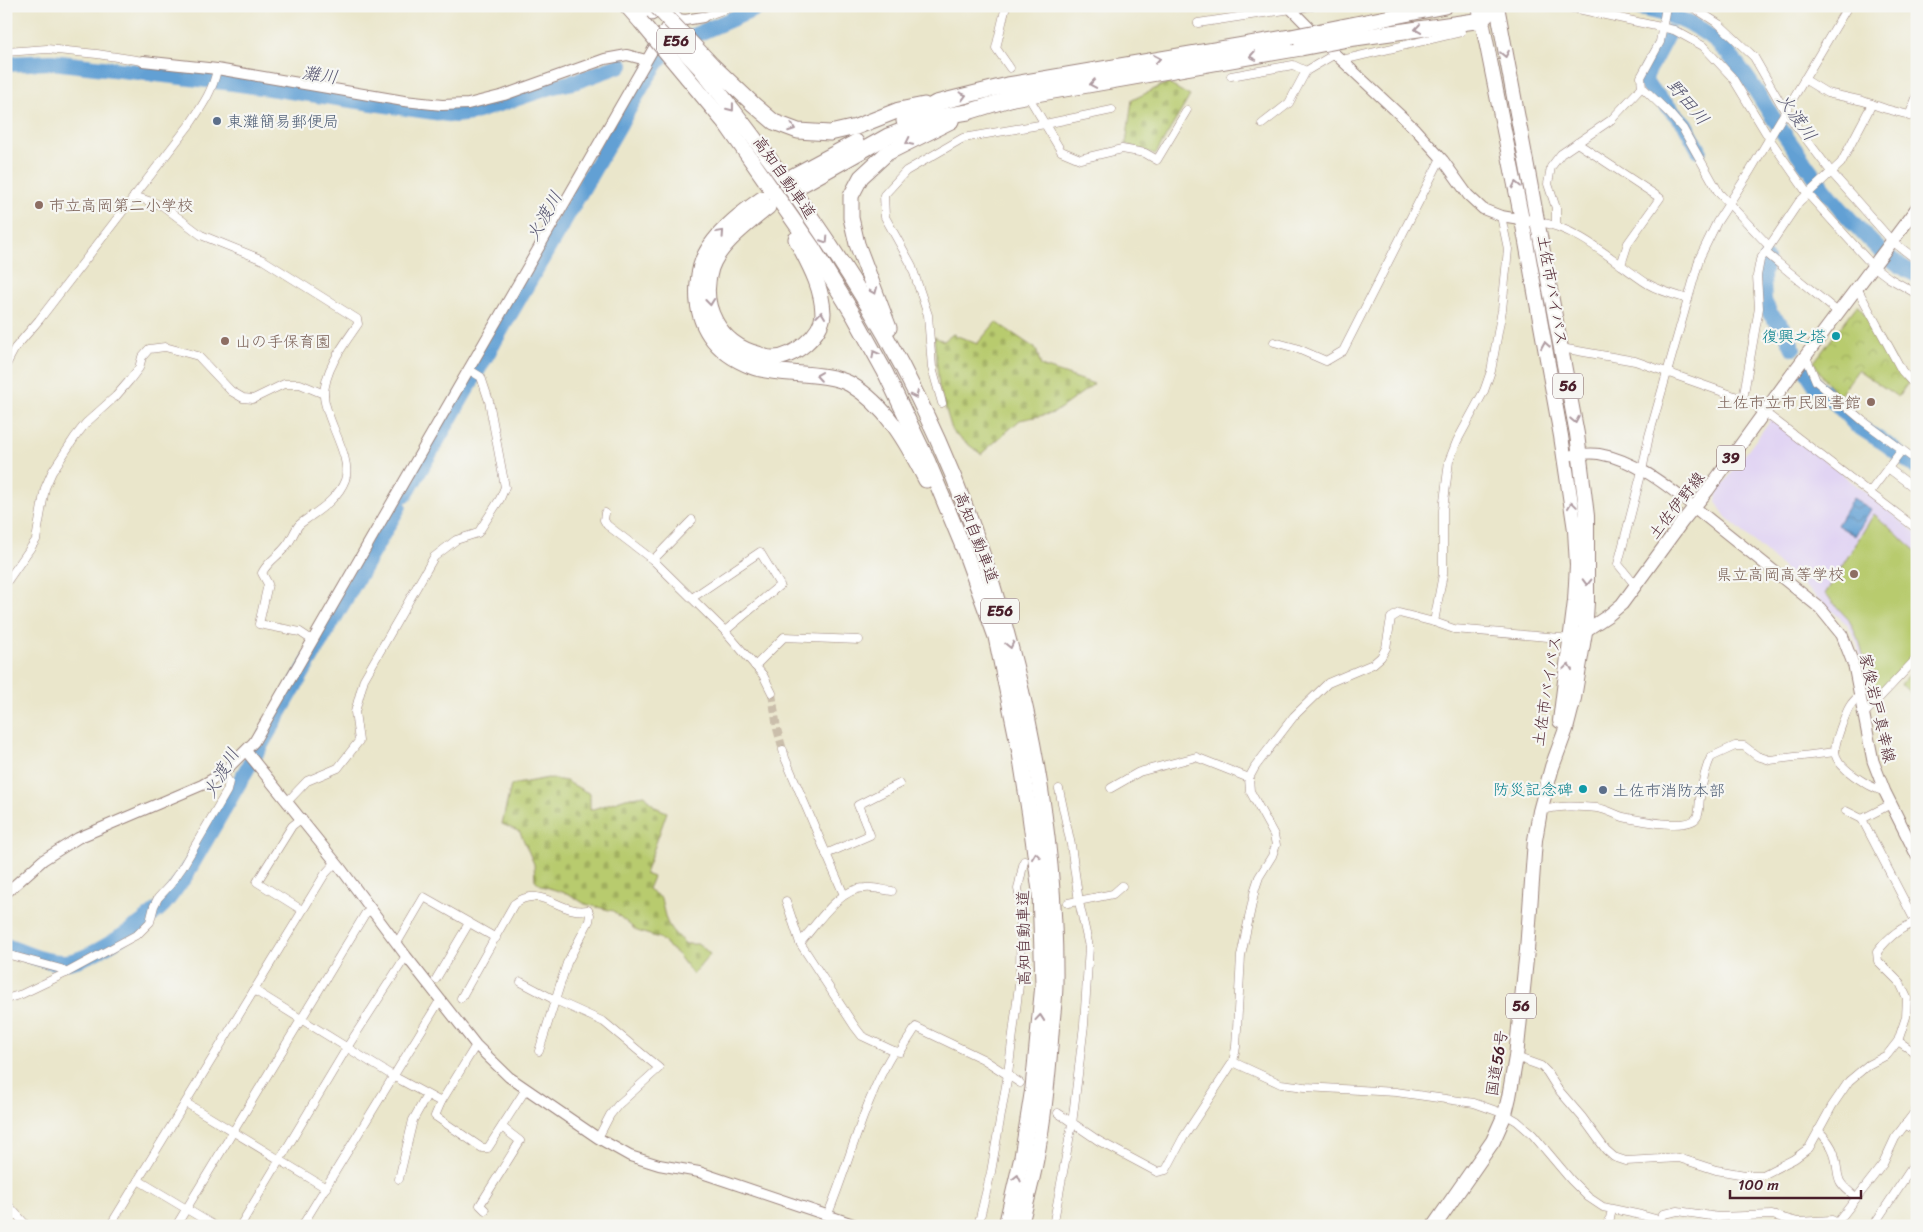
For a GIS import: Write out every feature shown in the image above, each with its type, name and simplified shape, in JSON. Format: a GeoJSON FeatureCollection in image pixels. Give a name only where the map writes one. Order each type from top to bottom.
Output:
{"type":"FeatureCollection","features":[{"type":"Feature","properties":{"kind":"highway","name":"高知自動車道"},"geometry":{"type":"LineString","coordinates":[[627,6],[650,11],[743,123],[824,238],[867,305],[901,365],[944,455],[978,543],[1007,632],[1033,751],[1043,814],[1052,892],[1055,986],[1046,1090],[1036,1159],[1020,1226]]}},
{"type":"Feature","properties":{"kind":"highway"},"geometry":{"type":"LineString","coordinates":[[936,103],[912,118],[853,144],[797,180],[888,136],[938,117],[968,112],[1013,98],[1344,33],[1445,6]]}},
{"type":"Feature","properties":{"kind":"highway"},"geometry":{"type":"LineString","coordinates":[[1344,33],[1480,13],[1496,6]]}},
{"type":"Feature","properties":{"kind":"highway","name":"土佐市バイパス"},"geometry":{"type":"LineString","coordinates":[[1496,6],[1561,348],[1580,455],[1587,516],[1588,563],[1585,632],[1574,698],[1566,729],[1552,766]]}},
{"type":"Feature","properties":{"kind":"highway"},"geometry":{"type":"LineString","coordinates":[[650,11],[700,71],[753,104],[774,122],[798,131],[830,133],[856,127],[898,110],[936,103],[1008,85],[1296,43]]}},
{"type":"Feature","properties":{"kind":"highway","name":"土佐市バイパス"},"geometry":{"type":"LineString","coordinates":[[1480,13],[1522,220],[1564,456],[1575,530],[1577,565],[1572,639],[1552,766]]}},
{"type":"Feature","properties":{"kind":"highway","name":"高知自動車道"},"geometry":{"type":"LineString","coordinates":[[700,71],[726,124],[812,247],[853,314],[885,372],[928,462],[964,549],[996,637],[1020,753],[1033,835],[1040,891],[1043,984],[1033,1088],[1022,1157],[1006,1226]]}},
{"type":"Feature","properties":{"kind":"highway"},"geometry":{"type":"LineString","coordinates":[[901,365],[890,329],[857,244],[851,218],[851,196],[861,177],[887,153],[968,112]]}},
{"type":"Feature","properties":{"kind":"highway"},"geometry":{"type":"LineString","coordinates":[[766,181],[818,281],[823,315],[817,330],[809,342],[791,353],[773,359],[748,352],[725,336],[716,323],[709,307],[711,267],[720,253],[765,203],[720,232],[708,249],[699,270],[696,297],[700,316],[706,330],[718,346],[733,359],[755,368],[847,382],[871,399],[889,418],[906,442],[932,492],[996,637]]}},
{"type":"Feature","properties":{"kind":"highway","name":"国道56号"},"geometry":{"type":"LineString","coordinates":[[1434,1226],[1493,1141],[1504,1114],[1516,1057],[1527,950],[1535,840],[1540,811],[1552,766]]}},
{"type":"Feature","properties":{"kind":"main road","name":"土佐伊野線"},"geometry":{"type":"LineString","coordinates":[[1572,639],[1585,632],[1622,604],[1917,208]]}},
{"type":"Feature","properties":{"kind":"main road","name":"家俊岩戸真幸線"},"geometry":{"type":"LineString","coordinates":[[1694,507],[1820,608],[1842,635],[1854,666],[1872,761],[1885,792],[1917,856]]}},
{"type":"Feature","properties":{"kind":"street"},"geometry":{"type":"LineString","coordinates":[[6,893],[43,860],[78,838],[202,785],[251,756],[254,742],[312,640],[678,6]]}},
{"type":"Feature","properties":{"kind":"street"},"geometry":{"type":"LineString","coordinates":[[672,18],[685,20],[703,17],[734,6]]}},
{"type":"Feature","properties":{"kind":"street"},"geometry":{"type":"LineString","coordinates":[[1006,6],[996,48],[1010,68]]}},
{"type":"Feature","properties":{"kind":"street"},"geometry":{"type":"LineString","coordinates":[[1198,23],[1312,6]]}},
{"type":"Feature","properties":{"kind":"street"},"geometry":{"type":"LineString","coordinates":[[1564,6],[1663,26],[1703,46],[1732,77],[1770,137],[1809,191],[1874,264],[1889,278],[1917,294]]}},
{"type":"Feature","properties":{"kind":"street"},"geometry":{"type":"LineString","coordinates":[[1666,6],[1660,42],[1641,77],[1642,87],[1683,129],[1719,194],[1767,249],[1839,313]]}},
{"type":"Feature","properties":{"kind":"street"},"geometry":{"type":"LineString","coordinates":[[1691,6],[1719,24],[1754,57],[1784,113],[1829,175],[1891,243],[1917,260]]}},
{"type":"Feature","properties":{"kind":"street"},"geometry":{"type":"LineString","coordinates":[[1635,585],[1618,564],[1649,436],[1700,257],[1728,203],[1770,137],[1848,6]]}},
{"type":"Feature","properties":{"kind":"street"},"geometry":{"type":"LineString","coordinates":[[1290,8],[1414,129],[1441,158],[1468,195],[1483,209],[1501,216],[1556,225],[1575,234],[1650,285],[1688,299]]}},
{"type":"Feature","properties":{"kind":"street"},"geometry":{"type":"LineString","coordinates":[[1262,124],[1289,103],[1306,71],[1339,57],[1461,32]]}},
{"type":"Feature","properties":{"kind":"street"},"geometry":{"type":"LineString","coordinates":[[6,52],[47,49],[97,54],[143,62],[216,69],[404,101],[442,105],[468,104],[504,95],[605,59],[627,55],[646,60]]}},
{"type":"Feature","properties":{"kind":"street"},"geometry":{"type":"LineString","coordinates":[[1231,76],[1294,65],[1306,71]]}},
{"type":"Feature","properties":{"kind":"street"},"geometry":{"type":"LineString","coordinates":[[6,365],[15,348],[40,320],[190,124],[208,97],[214,82],[216,69]]}},
{"type":"Feature","properties":{"kind":"street"},"geometry":{"type":"LineString","coordinates":[[1804,79],[1827,92],[1913,116],[1917,96]]}},
{"type":"Feature","properties":{"kind":"street"},"geometry":{"type":"LineString","coordinates":[[1556,225],[1556,208],[1548,184],[1551,167],[1561,154],[1611,120],[1642,87]]}},
{"type":"Feature","properties":{"kind":"street"},"geometry":{"type":"LineString","coordinates":[[1031,101],[1061,151],[1080,160],[1122,149],[1145,154],[1157,160],[1188,110]]}},
{"type":"Feature","properties":{"kind":"street"},"geometry":{"type":"LineString","coordinates":[[1743,399],[1758,308],[1757,276],[1760,260],[1809,191],[1841,163],[1872,104]]}},
{"type":"Feature","properties":{"kind":"street"},"geometry":{"type":"LineString","coordinates":[[942,403],[932,368],[928,315],[911,264],[885,217],[884,195],[906,171],[963,138],[1112,110]]}},
{"type":"Feature","properties":{"kind":"street"},"geometry":{"type":"LineString","coordinates":[[1578,143],[1660,198],[1628,243],[1621,265]]}},
{"type":"Feature","properties":{"kind":"street"},"geometry":{"type":"LineString","coordinates":[[1274,342],[1296,348],[1326,361],[1342,351],[1441,158]]}},
{"type":"Feature","properties":{"kind":"street"},"geometry":{"type":"LineString","coordinates":[[134,196],[163,206],[201,235],[262,260],[357,319],[358,324],[343,346],[329,374],[324,394],[326,409],[336,432],[346,468],[345,480],[336,495],[326,506],[299,525],[287,545],[266,565],[262,573],[268,584],[260,624],[300,632],[312,640]]}},
{"type":"Feature","properties":{"kind":"street"},"geometry":{"type":"LineString","coordinates":[[1434,622],[1443,574],[1443,510],[1449,461],[1457,441],[1484,391],[1491,371],[1502,310],[1508,249],[1501,216]]}},
{"type":"Feature","properties":{"kind":"street"},"geometry":{"type":"LineString","coordinates":[[1856,288],[1902,371],[1911,381]]}},
{"type":"Feature","properties":{"kind":"street"},"geometry":{"type":"LineString","coordinates":[[6,345],[15,348]]}},
{"type":"Feature","properties":{"kind":"street"},"geometry":{"type":"LineString","coordinates":[[6,583],[36,540],[46,488],[52,472],[74,437],[129,381],[138,368],[142,357],[149,350],[165,347],[198,356],[231,390],[243,398],[254,400],[284,384],[300,384],[324,394]]}},
{"type":"Feature","properties":{"kind":"street"},"geometry":{"type":"LineString","coordinates":[[1561,348],[1635,361],[1743,399],[1765,411],[1917,529]]}},
{"type":"Feature","properties":{"kind":"street"},"geometry":{"type":"LineString","coordinates":[[1806,356],[1816,381],[1863,421],[1917,461]]}},
{"type":"Feature","properties":{"kind":"street"},"geometry":{"type":"LineString","coordinates":[[288,801],[307,780],[338,768],[359,741],[354,712],[364,679],[434,557],[456,540],[478,533],[500,499],[505,487],[489,401],[481,377],[468,369]]}},
{"type":"Feature","properties":{"kind":"street"},"geometry":{"type":"LineString","coordinates":[[1870,492],[1902,450]]}},
{"type":"Feature","properties":{"kind":"street"},"geometry":{"type":"LineString","coordinates":[[1564,456],[1597,454],[1618,458],[1666,484],[1694,507]]}},
{"type":"Feature","properties":{"kind":"street"},"geometry":{"type":"LineString","coordinates":[[1888,468],[1917,490]]}},
{"type":"Feature","properties":{"kind":"street"},"geometry":{"type":"LineString","coordinates":[[605,513],[604,520],[607,525],[653,560],[725,631],[763,675],[772,693]]}},
{"type":"Feature","properties":{"kind":"street"},"geometry":{"type":"LineString","coordinates":[[653,560],[692,520]]}},
{"type":"Feature","properties":{"kind":"street"},"geometry":{"type":"LineString","coordinates":[[692,598],[760,552],[780,586],[725,631]]}},
{"type":"Feature","properties":{"kind":"street"},"geometry":{"type":"LineString","coordinates":[[1058,1113],[1099,1142],[1157,1172],[1166,1170],[1183,1138],[1233,1062],[1236,1047],[1241,956],[1259,877],[1272,856],[1276,845],[1274,836],[1250,791],[1248,778],[1294,716],[1328,683],[1373,664],[1381,657],[1386,648],[1390,618],[1399,613],[1454,629],[1572,639]]}},
{"type":"Feature","properties":{"kind":"street"},"geometry":{"type":"LineString","coordinates":[[755,666],[784,637],[859,640]]}},
{"type":"Feature","properties":{"kind":"street"},"geometry":{"type":"LineString","coordinates":[[1864,714],[1917,658]]}},
{"type":"Feature","properties":{"kind":"street"},"geometry":{"type":"LineString","coordinates":[[1860,695],[1850,703],[1838,736],[1835,752],[1839,762],[1846,769],[1874,788],[1885,792]]}},
{"type":"Feature","properties":{"kind":"street"},"geometry":{"type":"LineString","coordinates":[[1540,811],[1563,806],[1600,808],[1623,817],[1656,822],[1691,823],[1698,816],[1700,796],[1711,757],[1735,746],[1744,746],[1757,756],[1770,760],[1835,752]]}},
{"type":"Feature","properties":{"kind":"street"},"geometry":{"type":"LineString","coordinates":[[783,750],[844,895]]}},
{"type":"Feature","properties":{"kind":"street"},"geometry":{"type":"LineString","coordinates":[[251,756],[302,818],[476,1045],[509,1077],[598,1138],[630,1156],[659,1165],[699,1172],[859,1226]]}},
{"type":"Feature","properties":{"kind":"street"},"geometry":{"type":"LineString","coordinates":[[1111,788],[1139,772],[1196,757],[1248,778]]}},
{"type":"Feature","properties":{"kind":"street"},"geometry":{"type":"LineString","coordinates":[[6,999],[22,994],[66,973],[138,934],[150,922],[158,898],[182,868],[227,791],[229,782],[223,773]]}},
{"type":"Feature","properties":{"kind":"street"},"geometry":{"type":"LineString","coordinates":[[826,854],[870,835],[858,805],[899,784]]}},
{"type":"Feature","properties":{"kind":"street"},"geometry":{"type":"LineString","coordinates":[[1052,1226],[1072,1124],[1084,1025],[1089,947],[1059,789]]}},
{"type":"Feature","properties":{"kind":"street"},"geometry":{"type":"LineString","coordinates":[[1862,819],[1891,804]]}},
{"type":"Feature","properties":{"kind":"street"},"geometry":{"type":"LineString","coordinates":[[1516,1057],[1541,1066],[1606,1150],[1614,1157],[1626,1162],[1679,1158],[1716,1170],[1745,1175],[1763,1174],[1794,1159],[1809,1148],[1849,1081],[1868,1064],[1887,1055],[1898,1041],[1906,1017],[1907,998],[1900,983],[1878,961],[1877,952],[1884,942],[1901,929],[1916,923],[1862,819],[1846,810]]}},
{"type":"Feature","properties":{"kind":"street"},"geometry":{"type":"LineString","coordinates":[[302,818],[292,826],[258,882],[302,910]]}},
{"type":"Feature","properties":{"kind":"street"},"geometry":{"type":"LineString","coordinates":[[978,1226],[991,1172],[1008,1074],[1020,977],[1024,904],[1018,889],[1024,861]]}},
{"type":"Feature","properties":{"kind":"street"},"geometry":{"type":"LineString","coordinates":[[110,1226],[302,910],[325,874],[336,862]]}},
{"type":"Feature","properties":{"kind":"street"},"geometry":{"type":"LineString","coordinates":[[1068,904],[1113,894],[1122,886]]}},
{"type":"Feature","properties":{"kind":"street"},"geometry":{"type":"LineString","coordinates":[[800,943],[844,895],[856,889],[865,888],[892,890]]}},
{"type":"Feature","properties":{"kind":"street"},"geometry":{"type":"LineString","coordinates":[[460,998],[514,904],[520,899],[539,896],[570,910],[581,912],[588,910],[589,920],[566,963],[539,1051]]}},
{"type":"Feature","properties":{"kind":"street"},"geometry":{"type":"LineString","coordinates":[[396,943],[424,897],[496,938]]}},
{"type":"Feature","properties":{"kind":"street"},"geometry":{"type":"LineString","coordinates":[[786,901],[800,943],[862,1036],[900,1052],[916,1027],[983,1059],[1020,1083]]}},
{"type":"Feature","properties":{"kind":"street"},"geometry":{"type":"LineString","coordinates":[[176,1226],[365,914],[372,908]]}},
{"type":"Feature","properties":{"kind":"street"},"geometry":{"type":"LineString","coordinates":[[436,979],[469,923]]}},
{"type":"Feature","properties":{"kind":"street"},"geometry":{"type":"LineString","coordinates":[[6,954],[61,969],[66,973]]}},
{"type":"Feature","properties":{"kind":"street"},"geometry":{"type":"LineString","coordinates":[[240,1226],[348,1046],[406,956]]}},
{"type":"Feature","properties":{"kind":"street"},"geometry":{"type":"LineString","coordinates":[[522,982],[555,1000],[604,1022],[659,1068],[610,1115],[598,1138]]}},
{"type":"Feature","properties":{"kind":"street"},"geometry":{"type":"LineString","coordinates":[[254,990],[348,1046],[393,1076],[441,1102]]}},
{"type":"Feature","properties":{"kind":"street"},"geometry":{"type":"LineString","coordinates":[[302,1226],[437,1005],[442,1002]]}},
{"type":"Feature","properties":{"kind":"street"},"geometry":{"type":"LineString","coordinates":[[1898,1041],[1917,1054]]}},
{"type":"Feature","properties":{"kind":"street"},"geometry":{"type":"LineString","coordinates":[[476,1045],[441,1102],[435,1116],[482,1148],[488,1148],[526,1089]]}},
{"type":"Feature","properties":{"kind":"street"},"geometry":{"type":"LineString","coordinates":[[828,1214],[874,1091],[883,1069],[894,1051]]}},
{"type":"Feature","properties":{"kind":"street"},"geometry":{"type":"LineString","coordinates":[[1233,1062],[1281,1084],[1396,1092],[1474,1103],[1504,1114],[1518,1121],[1533,1135],[1571,1180],[1604,1208],[1659,1220],[1667,1226]]}},
{"type":"Feature","properties":{"kind":"street"},"geometry":{"type":"LineString","coordinates":[[398,1179],[413,1120],[427,1095]]}},
{"type":"Feature","properties":{"kind":"street"},"geometry":{"type":"LineString","coordinates":[[186,1103],[326,1188]]}},
{"type":"Feature","properties":{"kind":"street"},"geometry":{"type":"LineString","coordinates":[[1659,1220],[1663,1214],[1678,1211],[1718,1217],[1772,1215],[1798,1222],[1832,1220],[1838,1224],[1856,1197],[1883,1164],[1895,1138],[1917,1109]]}},
{"type":"Feature","properties":{"kind":"street"},"geometry":{"type":"LineString","coordinates":[[1905,1124],[1917,1132]]}},
{"type":"Feature","properties":{"kind":"street"},"geometry":{"type":"LineString","coordinates":[[485,1210],[480,1205],[520,1141],[502,1127]]}},
{"type":"Feature","properties":{"kind":"street"},"geometry":{"type":"LineString","coordinates":[[1818,1130],[1830,1144],[1834,1154],[1838,1179],[1842,1187],[1856,1197]]}},
{"type":"Feature","properties":{"kind":"street"},"geometry":{"type":"LineString","coordinates":[[1873,1226],[1917,1160]]}},
{"type":"Feature","properties":{"kind":"street"},"geometry":{"type":"LineString","coordinates":[[138,1180],[215,1226]]}},
{"type":"Feature","properties":{"kind":"street"},"geometry":{"type":"LineString","coordinates":[[6,1205],[27,1226]]}},
{"type":"Feature","properties":{"kind":"street"},"geometry":{"type":"LineString","coordinates":[[1608,1226],[1612,1210]]}},
{"type":"Feature","properties":{"kind":"shaded area","name":"県立高岡高等学校"},"geometry":{"type":"Polygon","coordinates":[[[1771,419],[1917,534],[1917,655],[1876,698],[1870,697],[1857,643],[1848,625],[1726,517],[1716,502],[1717,493],[1771,419]]]}},
{"type":"Feature","properties":{"kind":"green space"},"geometry":{"type":"Polygon","coordinates":[[[1167,83],[1190,96],[1155,155],[1126,144],[1132,100],[1167,83]]]}},
{"type":"Feature","properties":{"kind":"green space"},"geometry":{"type":"Polygon","coordinates":[[[1858,304],[1908,383],[1898,397],[1858,370],[1839,396],[1824,379],[1814,362],[1858,304]]]}},
{"type":"Feature","properties":{"kind":"green space"},"geometry":{"type":"Polygon","coordinates":[[[996,322],[1036,349],[1041,366],[1094,384],[1054,413],[1020,420],[981,454],[953,433],[939,387],[934,337],[944,341],[953,334],[977,344],[996,322]]]}},
{"type":"Feature","properties":{"kind":"green space"},"geometry":{"type":"Polygon","coordinates":[[[1874,514],[1917,552],[1917,652],[1876,696],[1872,694],[1860,643],[1849,620],[1825,594],[1874,514]]]}},
{"type":"Feature","properties":{"kind":"green space"},"geometry":{"type":"Polygon","coordinates":[[[1917,667],[1917,700],[1901,684],[1917,667]]]}},
{"type":"Feature","properties":{"kind":"green space"},"geometry":{"type":"Polygon","coordinates":[[[548,778],[566,781],[590,794],[590,810],[626,798],[645,795],[655,807],[667,812],[645,874],[653,877],[648,889],[661,898],[666,919],[674,933],[686,944],[699,944],[710,954],[693,975],[679,956],[659,938],[637,931],[613,911],[585,904],[569,894],[542,886],[535,880],[534,864],[520,832],[502,824],[511,785],[548,778]]]}},
{"type":"Feature","properties":{"kind":"water"},"geometry":{"type":"Polygon","coordinates":[[[1853,498],[1871,509],[1855,536],[1837,525],[1853,498]]]}},
{"type":"Feature","properties":{"kind":"waterway","name":"火渡川"},"geometry":{"type":"LineString","coordinates":[[674,44],[762,6]]}},
{"type":"Feature","properties":{"kind":"waterway","name":"火渡川"},"geometry":{"type":"LineString","coordinates":[[1631,6],[1683,21],[1699,29],[1722,47],[1749,80],[1796,151],[1840,208],[1866,237],[1885,254],[1905,269],[1917,275]]}},
{"type":"Feature","properties":{"kind":"waterway","name":"野田川"},"geometry":{"type":"LineString","coordinates":[[1668,33],[1646,75],[1645,83],[1685,124],[1699,150]]}},
{"type":"Feature","properties":{"kind":"waterway","name":"火渡川"},"geometry":{"type":"LineString","coordinates":[[406,494],[646,79],[668,47]]}},
{"type":"Feature","properties":{"kind":"waterway","name":"灘川"},"geometry":{"type":"LineString","coordinates":[[6,64],[52,62],[233,83],[455,115],[472,113],[554,86],[574,82],[621,65]]}},
{"type":"Feature","properties":{"kind":"waterway","name":"野田川"},"geometry":{"type":"LineString","coordinates":[[1766,259],[1763,276],[1764,301],[1771,315],[1783,327],[1793,348]]}},
{"type":"Feature","properties":{"kind":"waterway","name":"野田川"},"geometry":{"type":"LineString","coordinates":[[1805,369],[1816,386],[1833,400],[1856,425],[1886,444],[1917,468]]}},
{"type":"Feature","properties":{"kind":"waterway","name":"火渡川"},"geometry":{"type":"LineString","coordinates":[[6,946],[50,961],[65,962],[75,960],[117,939],[164,904],[185,876],[399,506]]}},
{"type":"Feature","properties":{"kind":"tunnel"},"geometry":{"type":"LineString","coordinates":[[772,693],[777,729],[783,750]]}},
{"type":"Feature","properties":{"kind":"place","name":"東灘簡易郵便局"},"geometry":{"type":"Point","coordinates":[217,121]}},
{"type":"Feature","properties":{"kind":"place","name":"市立高岡第二小学校"},"geometry":{"type":"Point","coordinates":[39,205]}},
{"type":"Feature","properties":{"kind":"place","name":"復興之塔"},"geometry":{"type":"Point","coordinates":[1836,336]}},
{"type":"Feature","properties":{"kind":"place","name":"山の手保育園"},"geometry":{"type":"Point","coordinates":[225,341]}},
{"type":"Feature","properties":{"kind":"place","name":"土佐市立市民図書館"},"geometry":{"type":"Point","coordinates":[1871,402]}},
{"type":"Feature","properties":{"kind":"place","name":"県立高岡高等学校"},"geometry":{"type":"Point","coordinates":[1854,574]}},
{"type":"Feature","properties":{"kind":"place","name":"防災記念碑"},"geometry":{"type":"Point","coordinates":[1583,789]}},
{"type":"Feature","properties":{"kind":"place","name":"土佐市消防本部"},"geometry":{"type":"Point","coordinates":[1603,790]}}]}
